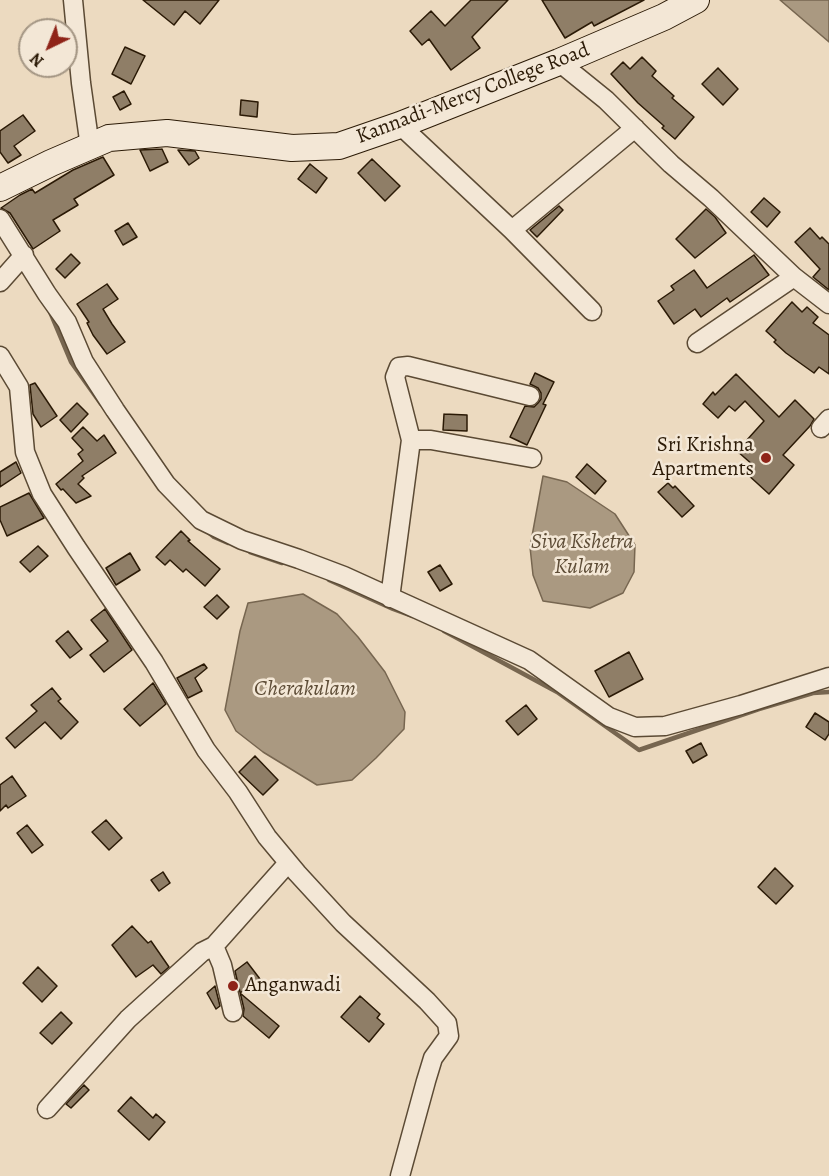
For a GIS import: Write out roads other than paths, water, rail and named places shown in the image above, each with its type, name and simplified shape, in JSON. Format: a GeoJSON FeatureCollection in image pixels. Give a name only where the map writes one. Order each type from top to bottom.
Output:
{"type":"FeatureCollection","features":[{"type":"Feature","properties":{"kind":"main road","name":"Kannadi-Mercy College Road"},"geometry":{"type":"LineString","coordinates":[[0,188],[110,138],[167,133],[292,148],[339,146],[400,125],[559,62],[664,17],[696,0]]}},
{"type":"Feature","properties":{"kind":"street"},"geometry":{"type":"LineString","coordinates":[[74,0],[81,83],[90,147]]}},
{"type":"Feature","properties":{"kind":"street"},"geometry":{"type":"LineString","coordinates":[[559,62],[606,100],[794,278],[829,304]]}},
{"type":"Feature","properties":{"kind":"street"},"geometry":{"type":"LineString","coordinates":[[400,125],[512,230],[592,311]]}},
{"type":"Feature","properties":{"kind":"street"},"geometry":{"type":"LineString","coordinates":[[512,230],[635,128]]}},
{"type":"Feature","properties":{"kind":"street"},"geometry":{"type":"LineString","coordinates":[[0,219],[18,261],[47,294],[67,322],[84,362],[114,410],[166,484],[201,519],[242,540],[344,576],[529,660],[609,717],[635,727],[665,726],[829,677]]}},
{"type":"Feature","properties":{"kind":"street"},"geometry":{"type":"LineString","coordinates":[[0,282],[18,261]]}},
{"type":"Feature","properties":{"kind":"street"},"geometry":{"type":"LineString","coordinates":[[697,343],[794,278]]}},
{"type":"Feature","properties":{"kind":"street"},"geometry":{"type":"LineString","coordinates":[[0,356],[18,387],[25,452],[42,494],[154,662],[206,750],[288,863],[343,923],[427,1001],[447,1023],[449,1036],[433,1058],[400,1176]]}},
{"type":"Feature","properties":{"kind":"street"},"geometry":{"type":"LineString","coordinates":[[390,597],[411,440],[395,377],[399,367],[408,366],[530,396]]}},
{"type":"Feature","properties":{"kind":"street"},"geometry":{"type":"LineString","coordinates":[[411,440],[431,440],[532,458]]}},
{"type":"Feature","properties":{"kind":"street"},"geometry":{"type":"LineString","coordinates":[[47,1109],[128,1019],[202,952],[214,946],[288,863]]}},
{"type":"Feature","properties":{"kind":"street"},"geometry":{"type":"LineString","coordinates":[[214,946],[222,965],[233,1012]]}},
{"type":"Feature","properties":{"kind":"water"},"geometry":{"type":"Polygon","coordinates":[[[780,0],[829,0],[829,42],[780,0]]]}},
{"type":"Feature","properties":{"kind":"water","name":"Siva Kshetra Kulam"},"geometry":{"type":"Polygon","coordinates":[[[543,476],[567,482],[615,514],[635,545],[634,572],[623,593],[590,608],[543,601],[533,575],[530,547],[543,476]]]}},
{"type":"Feature","properties":{"kind":"water","name":"Cherakulam"},"geometry":{"type":"Polygon","coordinates":[[[303,594],[337,614],[358,637],[385,672],[405,712],[404,729],[352,780],[317,785],[263,752],[236,731],[225,710],[240,631],[248,603],[303,594]]]}},
{"type":"Feature","properties":{"kind":"waterway"},"geometry":{"type":"LineString","coordinates":[[50,312],[71,362],[101,404]]}},
{"type":"Feature","properties":{"kind":"waterway"},"geometry":{"type":"LineString","coordinates":[[207,531],[228,543]]}},
{"type":"Feature","properties":{"kind":"waterway"},"geometry":{"type":"LineString","coordinates":[[250,552],[282,563]]}},
{"type":"Feature","properties":{"kind":"waterway"},"geometry":{"type":"LineString","coordinates":[[329,580],[412,616]]}},
{"type":"Feature","properties":{"kind":"waterway"},"geometry":{"type":"LineString","coordinates":[[444,631],[557,692],[639,750],[759,709],[813,693],[829,692]]}},
{"type":"Feature","properties":{"kind":"place","name":"Sri Krishna Apartments"},"geometry":{"type":"Point","coordinates":[766,458]}},
{"type":"Feature","properties":{"kind":"place","name":"Anganwadi"},"geometry":{"type":"Point","coordinates":[233,986]}}]}
